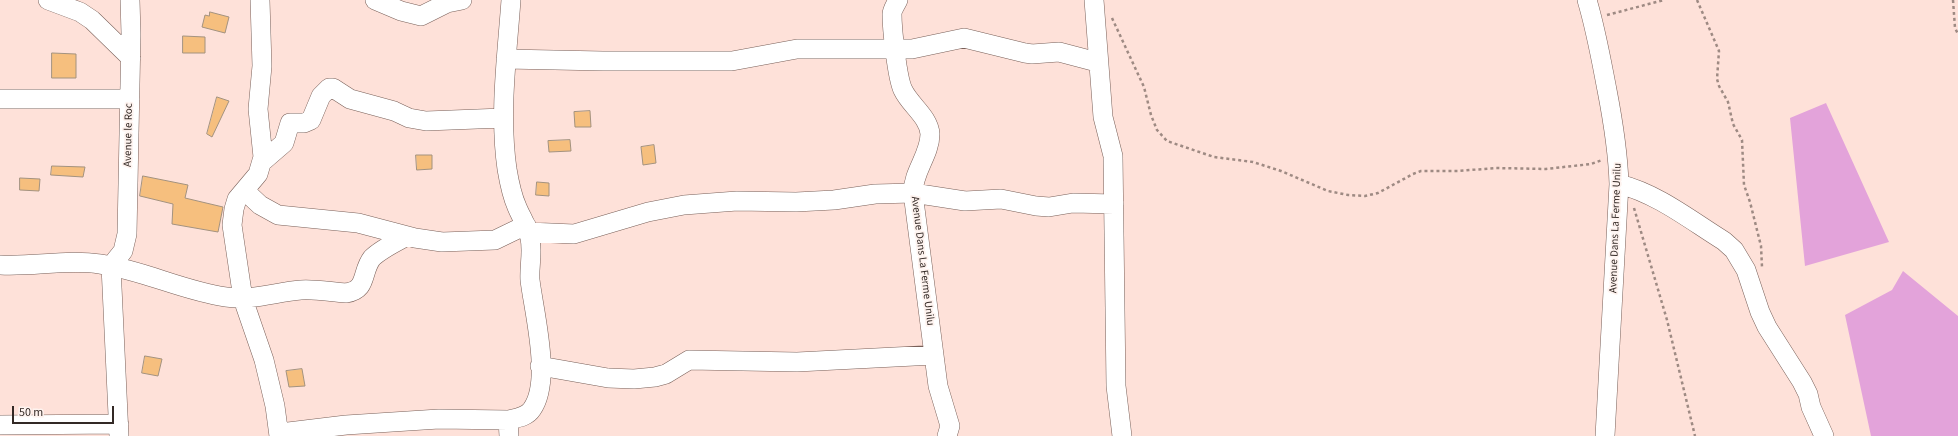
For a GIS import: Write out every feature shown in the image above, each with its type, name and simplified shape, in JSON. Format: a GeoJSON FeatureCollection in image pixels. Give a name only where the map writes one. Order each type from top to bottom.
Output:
{"type":"FeatureCollection","features":[{"type":"Feature","properties":{"kind":"street"},"geometry":{"type":"LineString","coordinates":[[48,0],[80,12],[92,20],[131,58]]}},
{"type":"Feature","properties":{"kind":"street","name":"Avenue le Roc"},"geometry":{"type":"LineString","coordinates":[[111,266],[123,251],[127,234],[131,58],[130,0]]}},
{"type":"Feature","properties":{"kind":"street"},"geometry":{"type":"LineString","coordinates":[[375,0],[401,11],[421,16],[447,3],[462,0]]}},
{"type":"Feature","properties":{"kind":"street"},"geometry":{"type":"LineString","coordinates":[[258,2],[262,66],[258,109],[262,162],[258,174],[237,199],[232,225],[243,299],[264,360],[280,434],[346,425],[439,419],[508,428],[532,410],[537,400],[540,382],[540,352],[530,279],[530,238],[527,228],[516,206],[507,170],[503,118],[511,0]]}},
{"type":"Feature","properties":{"kind":"street","name":"Avenue Dans La Ferme Unilu"},"geometry":{"type":"LineString","coordinates":[[898,0],[892,13],[899,78],[903,90],[911,103],[922,115],[930,133],[929,145],[913,183],[913,193],[938,386],[950,426],[947,436]]}},
{"type":"Feature","properties":{"kind":"street"},"geometry":{"type":"LineString","coordinates":[[1094,0],[1097,62],[1103,117],[1113,156],[1116,386],[1122,436]]}},
{"type":"Feature","properties":{"kind":"street","name":"Avenue Dans La Ferme Unilu"},"geometry":{"type":"LineString","coordinates":[[1587,0],[1593,19],[1618,155],[1619,188],[1605,436]]}},
{"type":"Feature","properties":{"kind":"street"},"geometry":{"type":"LineString","coordinates":[[506,59],[732,61],[797,48],[912,49],[923,48],[964,38],[1025,53],[1032,54],[1059,52],[1097,62]]}},
{"type":"Feature","properties":{"kind":"street"},"geometry":{"type":"LineString","coordinates":[[262,162],[284,143],[290,123],[304,123],[311,120],[321,96],[329,88],[350,99],[394,111],[409,118],[426,121],[503,118]]}},
{"type":"Feature","properties":{"kind":"street"},"geometry":{"type":"LineString","coordinates":[[0,99],[130,99]]}},
{"type":"Feature","properties":{"kind":"street"},"geometry":{"type":"LineString","coordinates":[[1619,188],[1638,189],[1654,196],[1724,241],[1734,250],[1746,270],[1760,312],[1767,327],[1808,394],[1811,407],[1824,436]]}},
{"type":"Feature","properties":{"kind":"street"},"geometry":{"type":"LineString","coordinates":[[245,191],[260,205],[278,215],[358,223],[407,236],[442,242],[482,242],[495,240],[527,228],[574,234],[648,212],[684,204],[737,201],[796,202],[850,199],[875,194],[913,193],[965,201],[1001,199],[1049,207],[1073,203],[1114,204]]}},
{"type":"Feature","properties":{"kind":"street"},"geometry":{"type":"LineString","coordinates":[[0,265],[66,262],[99,264],[225,297],[243,299],[302,290],[353,292],[359,288],[368,265],[373,257],[407,236]]}},
{"type":"Feature","properties":{"kind":"street"},"geometry":{"type":"LineString","coordinates":[[0,425],[119,430],[111,266]]}},
{"type":"Feature","properties":{"kind":"street"},"geometry":{"type":"LineString","coordinates":[[540,366],[608,378],[634,379],[655,377],[666,374],[689,360],[797,362],[934,355]]}},
{"type":"Feature","properties":{"kind":"path"},"geometry":{"type":"LineString","coordinates":[[1593,19],[1664,0]]}},
{"type":"Feature","properties":{"kind":"path"},"geometry":{"type":"LineString","coordinates":[[1697,0],[1719,51],[1717,80],[1728,102],[1733,124],[1742,140],[1744,185],[1750,202],[1761,246],[1763,263],[1761,269]]}},
{"type":"Feature","properties":{"kind":"path"},"geometry":{"type":"LineString","coordinates":[[1953,0],[1955,28],[1958,34]]}},
{"type":"Feature","properties":{"kind":"path"},"geometry":{"type":"LineString","coordinates":[[1110,13],[1144,87],[1151,115],[1157,130],[1167,141],[1214,157],[1253,162],[1281,171],[1328,191],[1348,195],[1365,196],[1378,193],[1421,171],[1458,172],[1496,168],[1546,169],[1591,164],[1618,155]]}},
{"type":"Feature","properties":{"kind":"path"},"geometry":{"type":"LineString","coordinates":[[1619,188],[1636,211],[1667,320],[1695,436]]}},
{"type":"Feature","properties":{"kind":"shaded area"},"geometry":{"type":"Polygon","coordinates":[[[1826,103],[1889,242],[1805,266],[1790,118],[1826,103]]]}},
{"type":"Feature","properties":{"kind":"shaded area"},"geometry":{"type":"Polygon","coordinates":[[[1903,271],[1958,316],[1958,436],[1871,436],[1845,315],[1892,290],[1903,271]]]}},
{"type":"Feature","properties":{"kind":"building"},"geometry":{"type":"Polygon","coordinates":[[[210,12],[229,17],[225,33],[202,27],[205,15],[209,16],[210,12]]]}},
{"type":"Feature","properties":{"kind":"building"},"geometry":{"type":"Polygon","coordinates":[[[183,36],[205,37],[205,53],[183,53],[183,36]]]}},
{"type":"Feature","properties":{"kind":"building"},"geometry":{"type":"Polygon","coordinates":[[[52,53],[76,54],[76,78],[52,78],[52,53]]]}},
{"type":"Feature","properties":{"kind":"building"},"geometry":{"type":"Polygon","coordinates":[[[217,97],[229,101],[212,137],[207,134],[217,97]]]}},
{"type":"Feature","properties":{"kind":"building"},"geometry":{"type":"Polygon","coordinates":[[[590,111],[591,127],[575,127],[574,112],[590,111]]]}},
{"type":"Feature","properties":{"kind":"building"},"geometry":{"type":"Polygon","coordinates":[[[570,140],[571,151],[549,152],[548,141],[570,140]]]}},
{"type":"Feature","properties":{"kind":"building"},"geometry":{"type":"Polygon","coordinates":[[[654,145],[656,163],[643,165],[641,147],[654,145]]]}},
{"type":"Feature","properties":{"kind":"building"},"geometry":{"type":"Polygon","coordinates":[[[416,155],[432,155],[432,169],[417,170],[416,155]]]}},
{"type":"Feature","properties":{"kind":"building"},"geometry":{"type":"Polygon","coordinates":[[[52,166],[85,167],[83,177],[51,175],[52,166]]]}},
{"type":"Feature","properties":{"kind":"building"},"geometry":{"type":"Polygon","coordinates":[[[143,176],[188,185],[185,198],[223,207],[218,232],[172,224],[173,204],[140,196],[143,176]]]}},
{"type":"Feature","properties":{"kind":"building"},"geometry":{"type":"Polygon","coordinates":[[[20,178],[40,179],[39,191],[20,190],[20,178]]]}},
{"type":"Feature","properties":{"kind":"building"},"geometry":{"type":"Polygon","coordinates":[[[537,182],[549,183],[549,196],[536,195],[537,182]]]}},
{"type":"Feature","properties":{"kind":"building"},"geometry":{"type":"Polygon","coordinates":[[[145,356],[162,359],[158,376],[142,373],[145,356]]]}},
{"type":"Feature","properties":{"kind":"building"},"geometry":{"type":"Polygon","coordinates":[[[302,369],[305,386],[289,387],[286,371],[302,369]]]}}]}
